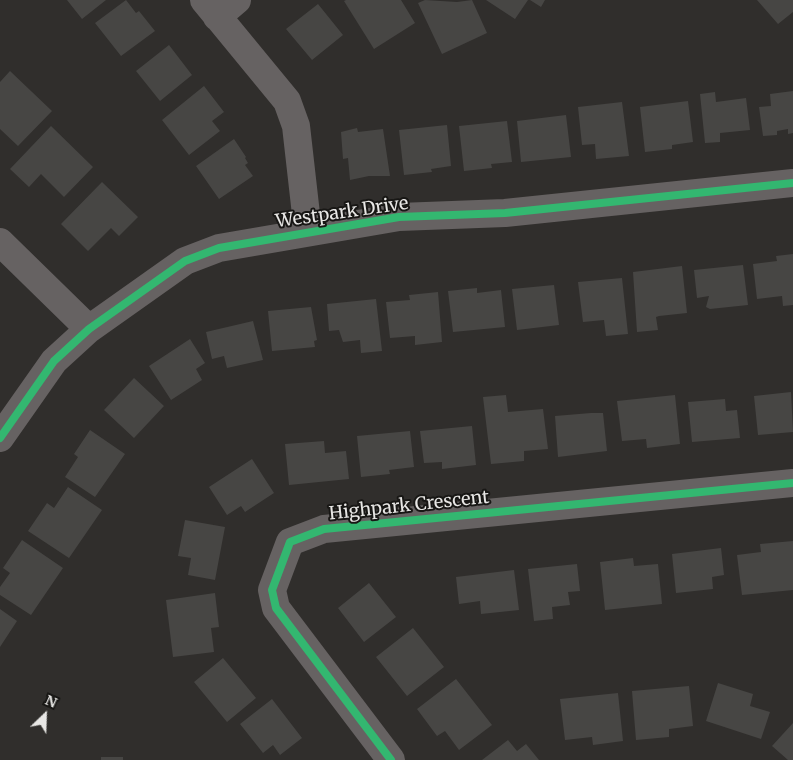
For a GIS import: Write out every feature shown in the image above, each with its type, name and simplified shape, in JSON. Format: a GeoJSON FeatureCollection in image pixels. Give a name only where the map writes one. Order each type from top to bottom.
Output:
{"type":"FeatureCollection","features":[{"type":"Feature","properties":{"kind":"street"},"geometry":{"type":"LineString","coordinates":[[237,0],[210,8],[287,101],[296,126],[308,232]]}},
{"type":"Feature","properties":{"kind":"street","name":"Westpark Drive"},"geometry":{"type":"LineString","coordinates":[[0,438],[54,361],[89,329],[185,260],[219,248],[399,217],[505,214],[793,183]]}},
{"type":"Feature","properties":{"kind":"street"},"geometry":{"type":"LineString","coordinates":[[0,242],[89,329]]}},
{"type":"Feature","properties":{"kind":"street","name":"Highpark Crescent"},"geometry":{"type":"LineString","coordinates":[[391,760],[276,608],[272,590],[290,542],[324,530],[793,483]]}},
{"type":"Feature","properties":{"kind":"building"},"geometry":{"type":"Polygon","coordinates":[[[67,0],[106,0],[82,19],[67,0]]]}},
{"type":"Feature","properties":{"kind":"building"},"geometry":{"type":"Polygon","coordinates":[[[126,0],[136,13],[139,11],[155,31],[121,56],[95,23],[126,0]]]}},
{"type":"Feature","properties":{"kind":"building"},"geometry":{"type":"Polygon","coordinates":[[[401,0],[415,23],[374,49],[344,1],[401,0]]]}},
{"type":"Feature","properties":{"kind":"building"},"geometry":{"type":"Polygon","coordinates":[[[425,0],[457,2],[472,0],[487,33],[442,54],[418,3],[425,0]]]}},
{"type":"Feature","properties":{"kind":"building"},"geometry":{"type":"Polygon","coordinates":[[[486,0],[528,0],[515,19],[486,0]]]}},
{"type":"Feature","properties":{"kind":"building"},"geometry":{"type":"Polygon","coordinates":[[[530,0],[545,0],[541,7],[530,0]]]}},
{"type":"Feature","properties":{"kind":"building"},"geometry":{"type":"Polygon","coordinates":[[[757,0],[793,0],[793,12],[778,24],[757,0]]]}},
{"type":"Feature","properties":{"kind":"building"},"geometry":{"type":"Polygon","coordinates":[[[318,4],[343,35],[312,60],[286,29],[318,4]]]}},
{"type":"Feature","properties":{"kind":"building"},"geometry":{"type":"Polygon","coordinates":[[[169,45],[192,75],[160,101],[136,71],[169,45]]]}},
{"type":"Feature","properties":{"kind":"building"},"geometry":{"type":"Polygon","coordinates":[[[10,71],[52,111],[18,146],[0,129],[0,82],[10,71]]]}},
{"type":"Feature","properties":{"kind":"building"},"geometry":{"type":"Polygon","coordinates":[[[204,86],[224,112],[212,121],[220,131],[189,155],[162,120],[204,86]]]}},
{"type":"Feature","properties":{"kind":"building"},"geometry":{"type":"Polygon","coordinates":[[[793,91],[793,133],[788,134],[788,129],[777,131],[777,135],[763,136],[759,107],[771,106],[770,94],[793,91]]]}},
{"type":"Feature","properties":{"kind":"building"},"geometry":{"type":"Polygon","coordinates":[[[715,92],[716,102],[746,98],[750,130],[720,133],[720,142],[705,143],[700,94],[715,92]]]}},
{"type":"Feature","properties":{"kind":"building"},"geometry":{"type":"Polygon","coordinates":[[[688,101],[693,142],[672,145],[672,149],[645,152],[640,107],[688,101]]]}},
{"type":"Feature","properties":{"kind":"building"},"geometry":{"type":"Polygon","coordinates":[[[622,102],[629,156],[596,159],[595,144],[582,145],[578,107],[622,102]]]}},
{"type":"Feature","properties":{"kind":"building"},"geometry":{"type":"Polygon","coordinates":[[[566,115],[571,157],[521,162],[517,121],[566,115]]]}},
{"type":"Feature","properties":{"kind":"building"},"geometry":{"type":"Polygon","coordinates":[[[507,121],[512,162],[491,164],[492,168],[464,171],[459,126],[507,121]]]}},
{"type":"Feature","properties":{"kind":"building"},"geometry":{"type":"Polygon","coordinates":[[[447,125],[451,166],[431,169],[432,172],[404,175],[399,130],[447,125]]]}},
{"type":"Feature","properties":{"kind":"building"},"geometry":{"type":"Polygon","coordinates":[[[51,126],[93,167],[64,197],[41,174],[29,187],[10,169],[51,126]]]}},
{"type":"Feature","properties":{"kind":"building"},"geometry":{"type":"Polygon","coordinates":[[[357,128],[358,132],[383,129],[390,176],[369,176],[350,180],[348,158],[343,159],[341,132],[357,128]]]}},
{"type":"Feature","properties":{"kind":"building"},"geometry":{"type":"Polygon","coordinates":[[[234,139],[246,157],[248,163],[245,165],[253,176],[219,199],[196,166],[234,139]]]}},
{"type":"Feature","properties":{"kind":"building"},"geometry":{"type":"Polygon","coordinates":[[[102,182],[138,217],[119,236],[111,228],[88,251],[61,224],[102,182]]]}},
{"type":"Feature","properties":{"kind":"building"},"geometry":{"type":"Polygon","coordinates":[[[793,254],[793,305],[783,306],[782,296],[757,299],[753,264],[777,261],[776,256],[793,254]]]}},
{"type":"Feature","properties":{"kind":"building"},"geometry":{"type":"Polygon","coordinates":[[[743,265],[748,305],[710,309],[706,307],[709,296],[697,298],[694,270],[743,265]]]}},
{"type":"Feature","properties":{"kind":"building"},"geometry":{"type":"Polygon","coordinates":[[[682,266],[687,313],[656,317],[658,330],[637,332],[633,272],[682,266]]]}},
{"type":"Feature","properties":{"kind":"building"},"geometry":{"type":"Polygon","coordinates":[[[622,278],[628,334],[606,336],[604,320],[583,322],[578,282],[622,278]]]}},
{"type":"Feature","properties":{"kind":"building"},"geometry":{"type":"Polygon","coordinates":[[[554,285],[559,325],[517,330],[512,289],[554,285]]]}},
{"type":"Feature","properties":{"kind":"building"},"geometry":{"type":"Polygon","coordinates":[[[477,288],[477,293],[501,290],[505,327],[453,332],[448,291],[477,288]]]}},
{"type":"Feature","properties":{"kind":"building"},"geometry":{"type":"Polygon","coordinates":[[[438,292],[442,342],[415,345],[415,336],[390,338],[386,302],[410,300],[409,295],[438,292]]]}},
{"type":"Feature","properties":{"kind":"building"},"geometry":{"type":"Polygon","coordinates":[[[376,299],[382,351],[361,353],[360,340],[343,342],[339,330],[329,331],[327,304],[376,299]]]}},
{"type":"Feature","properties":{"kind":"building"},"geometry":{"type":"Polygon","coordinates":[[[311,307],[317,340],[314,341],[315,347],[272,351],[268,311],[311,307]]]}},
{"type":"Feature","properties":{"kind":"building"},"geometry":{"type":"Polygon","coordinates":[[[253,321],[263,360],[227,368],[224,356],[212,359],[206,332],[253,321]]]}},
{"type":"Feature","properties":{"kind":"building"},"geometry":{"type":"Polygon","coordinates":[[[190,339],[205,363],[196,369],[202,380],[171,400],[149,366],[190,339]]]}},
{"type":"Feature","properties":{"kind":"building"},"geometry":{"type":"Polygon","coordinates":[[[134,378],[164,406],[134,438],[104,410],[134,378]]]}},
{"type":"Feature","properties":{"kind":"building"},"geometry":{"type":"Polygon","coordinates":[[[791,392],[793,432],[758,435],[754,396],[791,392]]]}},
{"type":"Feature","properties":{"kind":"building"},"geometry":{"type":"Polygon","coordinates":[[[506,395],[508,412],[543,409],[548,449],[524,451],[524,461],[491,464],[483,397],[506,395]]]}},
{"type":"Feature","properties":{"kind":"building"},"geometry":{"type":"Polygon","coordinates":[[[675,395],[680,444],[647,448],[646,439],[622,441],[617,401],[675,395]]]}},
{"type":"Feature","properties":{"kind":"building"},"geometry":{"type":"Polygon","coordinates":[[[725,399],[726,411],[737,410],[740,438],[692,442],[688,402],[725,399]]]}},
{"type":"Feature","properties":{"kind":"building"},"geometry":{"type":"Polygon","coordinates":[[[603,413],[607,451],[558,457],[555,416],[603,413]]]}},
{"type":"Feature","properties":{"kind":"building"},"geometry":{"type":"Polygon","coordinates":[[[472,426],[476,465],[442,469],[442,462],[424,463],[420,431],[472,426]]]}},
{"type":"Feature","properties":{"kind":"building"},"geometry":{"type":"Polygon","coordinates":[[[90,430],[125,454],[95,497],[65,477],[78,457],[74,454],[90,430]]]}},
{"type":"Feature","properties":{"kind":"building"},"geometry":{"type":"Polygon","coordinates":[[[410,431],[414,467],[389,470],[390,474],[361,477],[357,436],[410,431]]]}},
{"type":"Feature","properties":{"kind":"building"},"geometry":{"type":"Polygon","coordinates":[[[324,441],[325,453],[346,451],[349,479],[289,485],[285,444],[324,441]]]}},
{"type":"Feature","properties":{"kind":"building"},"geometry":{"type":"Polygon","coordinates":[[[252,459],[274,493],[245,512],[241,506],[227,515],[209,487],[252,459]]]}},
{"type":"Feature","properties":{"kind":"building"},"geometry":{"type":"Polygon","coordinates":[[[68,487],[102,510],[69,558],[28,531],[47,503],[54,508],[68,487]]]}},
{"type":"Feature","properties":{"kind":"building"},"geometry":{"type":"Polygon","coordinates":[[[185,520],[225,527],[215,580],[188,575],[191,558],[178,556],[185,520]]]}},
{"type":"Feature","properties":{"kind":"building"},"geometry":{"type":"Polygon","coordinates":[[[22,540],[63,568],[31,615],[0,595],[0,587],[10,573],[3,568],[22,540]]]}},
{"type":"Feature","properties":{"kind":"building"},"geometry":{"type":"Polygon","coordinates":[[[793,541],[793,590],[742,595],[737,555],[761,552],[760,544],[793,541]]]}},
{"type":"Feature","properties":{"kind":"building"},"geometry":{"type":"Polygon","coordinates":[[[721,548],[724,575],[712,577],[713,589],[676,593],[672,554],[721,548]]]}},
{"type":"Feature","properties":{"kind":"building"},"geometry":{"type":"Polygon","coordinates":[[[633,558],[634,566],[658,564],[662,604],[605,610],[600,562],[633,558]]]}},
{"type":"Feature","properties":{"kind":"building"},"geometry":{"type":"Polygon","coordinates":[[[577,564],[580,591],[568,592],[570,605],[552,607],[553,619],[534,621],[528,569],[577,564]]]}},
{"type":"Feature","properties":{"kind":"building"},"geometry":{"type":"Polygon","coordinates":[[[514,570],[519,610],[481,614],[480,601],[459,604],[456,577],[514,570]]]}},
{"type":"Feature","properties":{"kind":"building"},"geometry":{"type":"Polygon","coordinates":[[[369,583],[396,617],[364,642],[338,608],[369,583]]]}},
{"type":"Feature","properties":{"kind":"building"},"geometry":{"type":"Polygon","coordinates":[[[215,593],[219,627],[211,628],[214,652],[173,657],[166,600],[215,593]]]}},
{"type":"Feature","properties":{"kind":"building"},"geometry":{"type":"Polygon","coordinates":[[[0,609],[17,621],[0,647],[0,609]]]}},
{"type":"Feature","properties":{"kind":"building"},"geometry":{"type":"Polygon","coordinates":[[[413,628],[444,667],[407,696],[376,657],[413,628]]]}},
{"type":"Feature","properties":{"kind":"building"},"geometry":{"type":"Polygon","coordinates":[[[223,658],[256,698],[227,722],[194,682],[223,658]]]}},
{"type":"Feature","properties":{"kind":"building"},"geometry":{"type":"Polygon","coordinates":[[[456,679],[492,725],[459,750],[445,731],[437,736],[417,709],[456,679]]]}},
{"type":"Feature","properties":{"kind":"building"},"geometry":{"type":"Polygon","coordinates":[[[718,683],[753,694],[750,706],[770,712],[761,739],[706,721],[718,683]]]}},
{"type":"Feature","properties":{"kind":"building"},"geometry":{"type":"Polygon","coordinates":[[[689,686],[693,726],[669,729],[669,737],[636,740],[632,691],[689,686]]]}},
{"type":"Feature","properties":{"kind":"building"},"geometry":{"type":"Polygon","coordinates":[[[618,693],[623,741],[593,745],[592,737],[565,740],[560,699],[618,693]]]}},
{"type":"Feature","properties":{"kind":"building"},"geometry":{"type":"Polygon","coordinates":[[[272,699],[302,738],[280,755],[273,745],[263,753],[240,724],[272,699]]]}},
{"type":"Feature","properties":{"kind":"building"},"geometry":{"type":"Polygon","coordinates":[[[793,723],[793,760],[788,760],[772,746],[793,723]]]}},
{"type":"Feature","properties":{"kind":"building"},"geometry":{"type":"Polygon","coordinates":[[[508,740],[517,751],[526,744],[539,760],[482,760],[508,740]]]}},
{"type":"Feature","properties":{"kind":"building"},"geometry":{"type":"Polygon","coordinates":[[[101,757],[123,757],[123,760],[101,760],[101,757]]]}},
{"type":"Feature","properties":{"kind":"cycle path"},"geometry":{"type":"LineString","coordinates":[[0,438],[54,361],[89,329],[185,261],[219,248],[399,217],[505,213],[793,183]]}},
{"type":"Feature","properties":{"kind":"cycle path"},"geometry":{"type":"LineString","coordinates":[[391,760],[276,608],[272,590],[290,542],[324,529],[793,483]]}}]}
